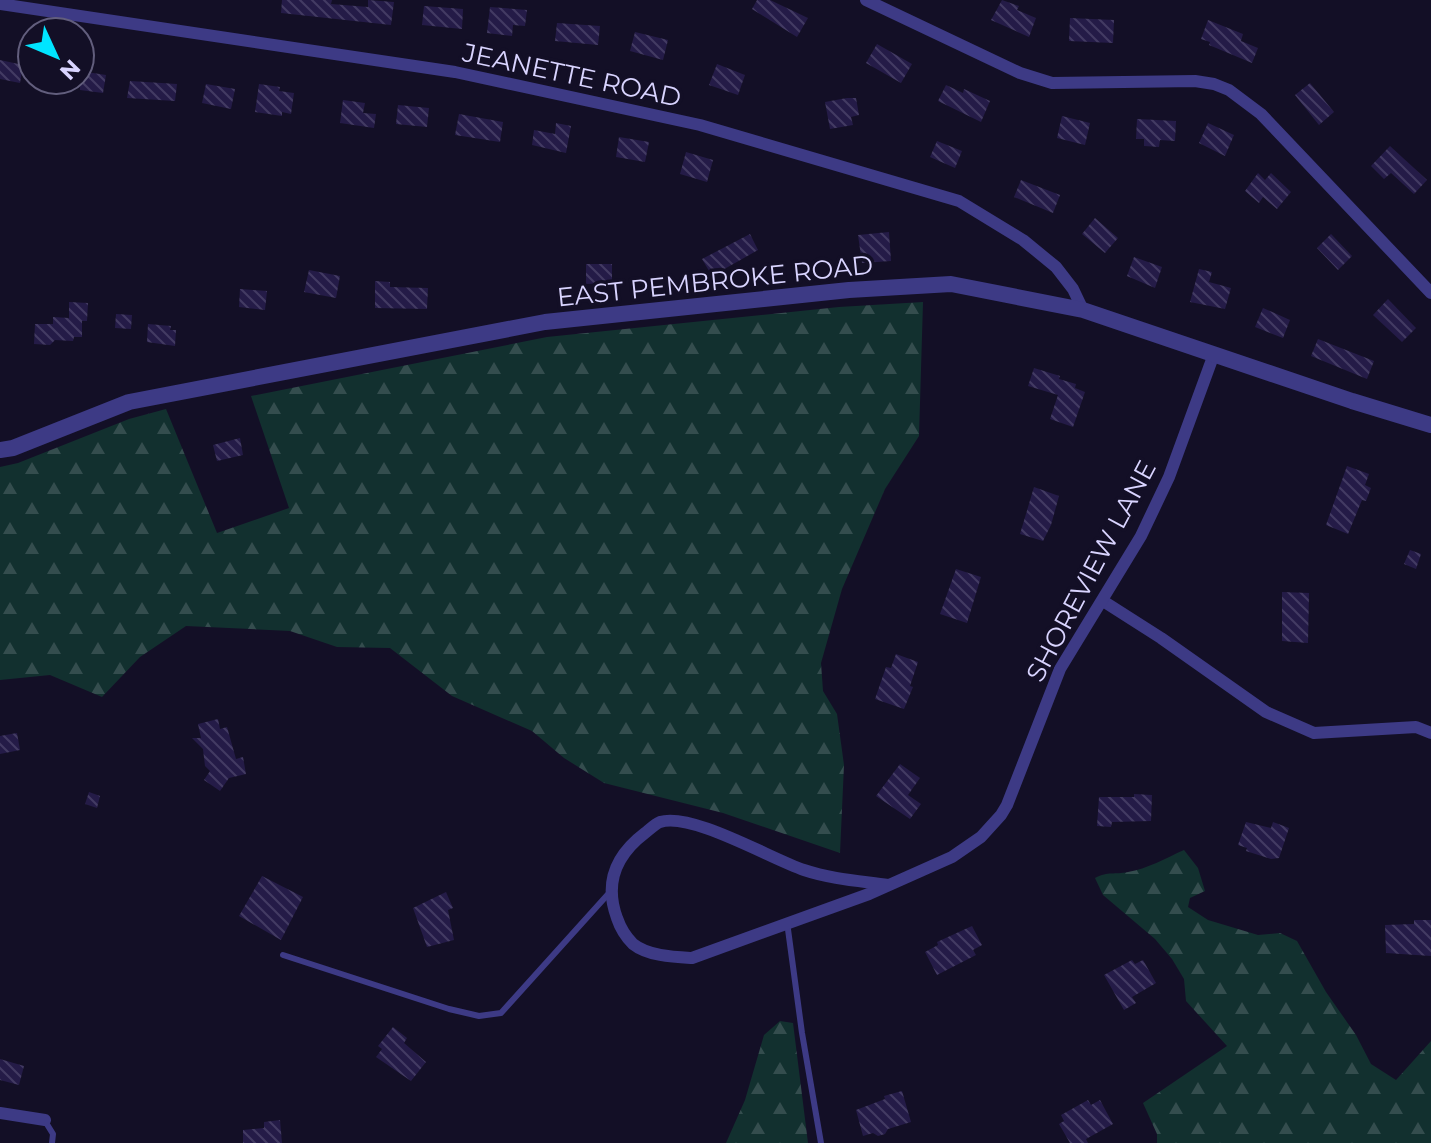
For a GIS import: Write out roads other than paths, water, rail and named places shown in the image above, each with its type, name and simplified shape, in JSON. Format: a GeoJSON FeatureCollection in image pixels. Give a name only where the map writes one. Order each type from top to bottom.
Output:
{"type":"FeatureCollection","features":[{"type":"Feature","properties":{"kind":"street"},"geometry":{"type":"LineString","coordinates":[[866,0],[1020,73],[1052,83],[1195,81],[1229,90],[1286,137],[1431,293]]}},
{"type":"Feature","properties":{"kind":"street","name":"JEANETTE ROAD"},"geometry":{"type":"LineString","coordinates":[[0,4],[455,72],[713,129],[959,201],[1023,240],[1056,267],[1073,289],[1083,310]]}},
{"type":"Feature","properties":{"kind":"street","name":"EAST PEMBROKE ROAD"},"geometry":{"type":"LineString","coordinates":[[0,450],[13,448],[129,402],[545,322],[849,290],[951,284],[1083,310],[1431,425]]}},
{"type":"Feature","properties":{"kind":"street","name":"SHOREVIEW LANE"},"geometry":{"type":"LineString","coordinates":[[610,892],[621,928],[634,945],[663,956],[692,958],[888,885],[952,857],[981,837],[1007,805],[1060,669],[1141,536],[1169,477],[1214,354]]}},
{"type":"Feature","properties":{"kind":"street"},"geometry":{"type":"LineString","coordinates":[[1103,601],[1266,712],[1314,733],[1416,727],[1431,733]]}},
{"type":"Feature","properties":{"kind":"street"},"geometry":{"type":"LineString","coordinates":[[610,892],[615,866],[630,845],[660,822],[689,823],[804,870],[888,885]]}},
{"type":"Feature","properties":{"kind":"street"},"geometry":{"type":"LineString","coordinates":[[0,1113],[45,1120]]}},
{"type":"Feature","properties":{"kind":"lane"},"geometry":{"type":"LineString","coordinates":[[283,955],[449,1009],[479,1016],[501,1013],[610,892]]}},
{"type":"Feature","properties":{"kind":"lane"},"geometry":{"type":"LineString","coordinates":[[787,922],[821,1143]]}},
{"type":"Feature","properties":{"kind":"lane"},"geometry":{"type":"LineString","coordinates":[[45,1120],[53,1134],[52,1143]]}}]}
